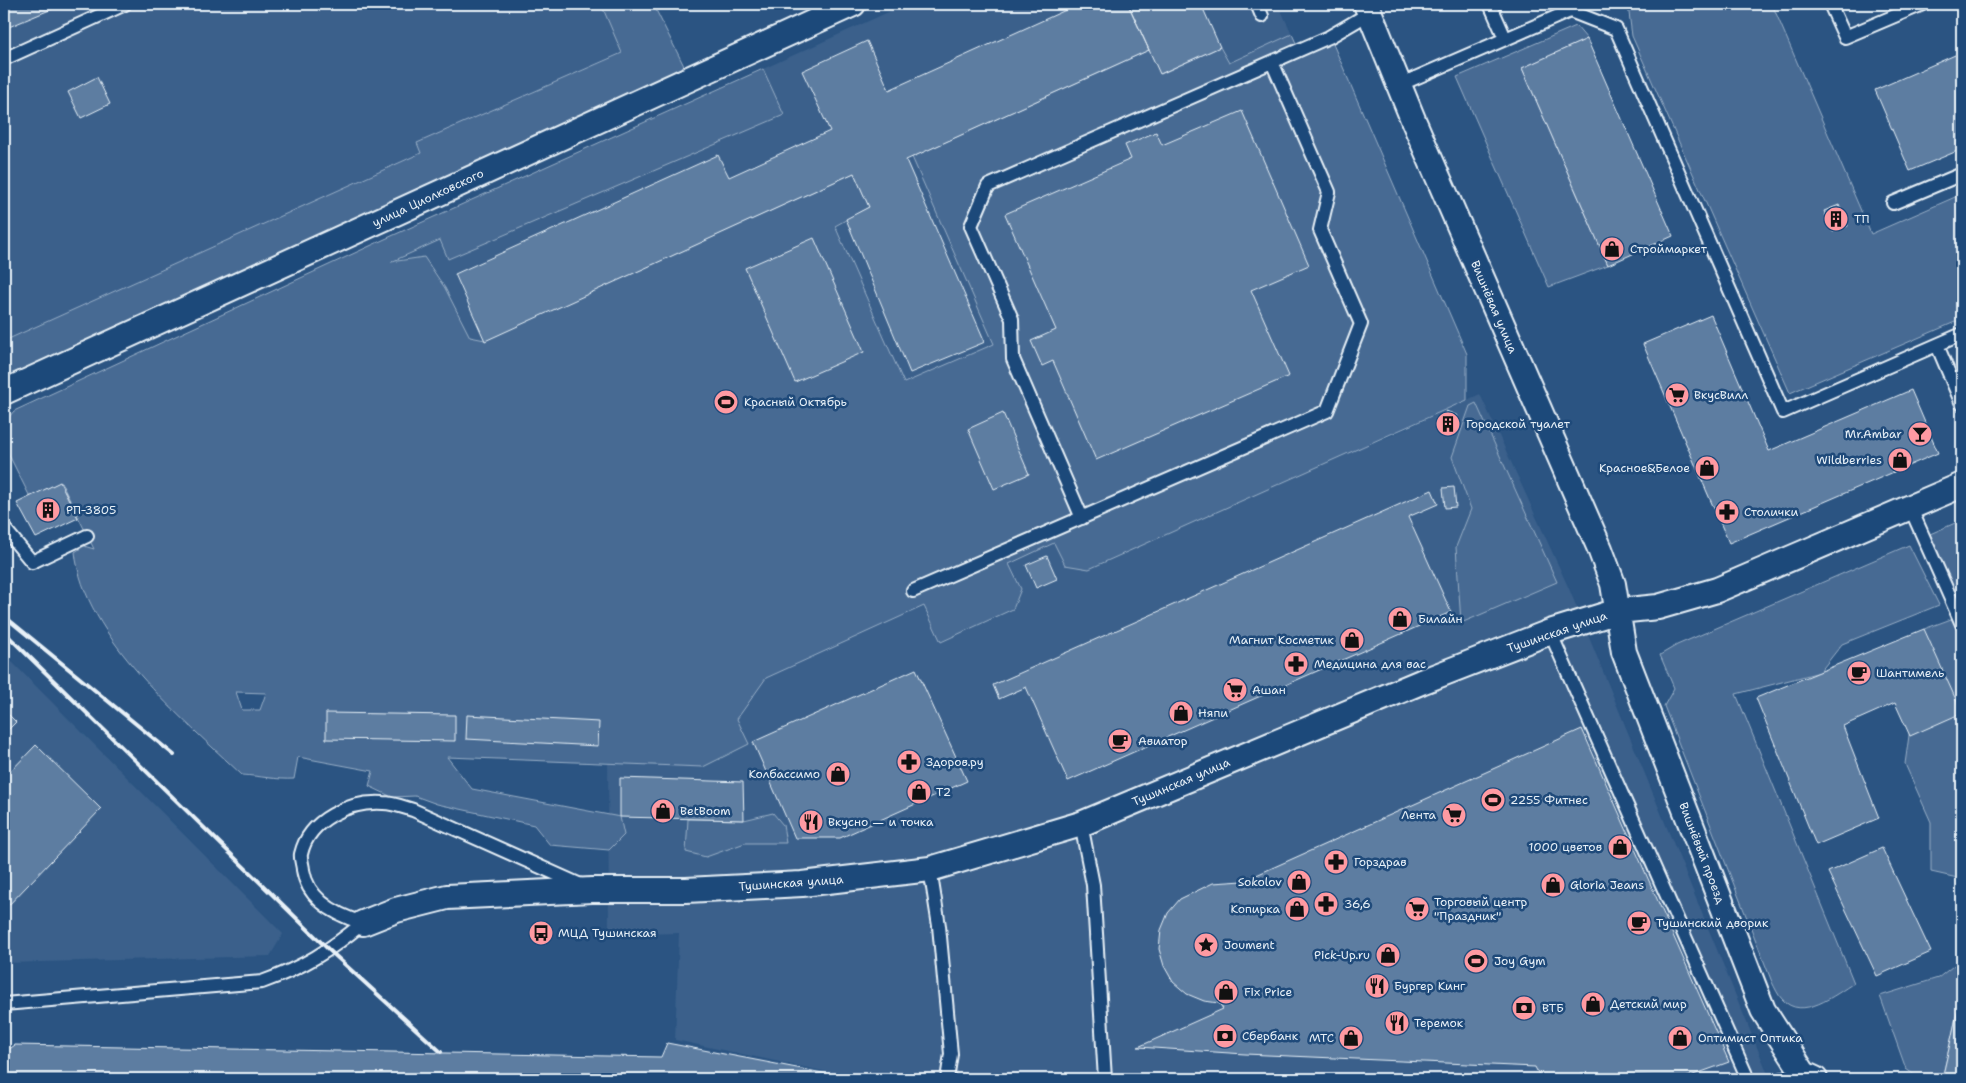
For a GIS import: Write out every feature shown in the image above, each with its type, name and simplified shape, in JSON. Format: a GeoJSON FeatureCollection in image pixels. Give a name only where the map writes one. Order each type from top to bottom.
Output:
{"type":"FeatureCollection","features":[{"type":"Feature","properties":{"kind":"street","name":"улица Циолковского"},"geometry":{"type":"LineString","coordinates":[[4,392],[843,6]]}},
{"type":"Feature","properties":{"kind":"street","name":"Вишнёвая улица"},"geometry":{"type":"LineString","coordinates":[[1368,9],[1399,85],[1600,549],[1613,584],[1618,612]]}},
{"type":"Feature","properties":{"kind":"street","name":"Тушинская улица"},"geometry":{"type":"LineString","coordinates":[[362,923],[396,910],[447,897],[592,890],[686,890],[802,884],[930,869],[1081,824],[1421,682],[1550,632],[1618,612],[1658,607],[1717,590],[1962,485]]}},
{"type":"Feature","properties":{"kind":"street","name":"Вишнёвый проезд"},"geometry":{"type":"LineString","coordinates":[[1618,612],[1624,652],[1763,1010],[1800,1078]]}},
{"type":"Feature","properties":{"kind":"lane"},"geometry":{"type":"LineString","coordinates":[[4,58],[126,4]]}},
{"type":"Feature","properties":{"kind":"lane"},"geometry":{"type":"LineString","coordinates":[[1257,4],[1262,16]]}},
{"type":"Feature","properties":{"kind":"lane"},"geometry":{"type":"LineString","coordinates":[[1490,4],[1505,38]]}},
{"type":"Feature","properties":{"kind":"lane"},"geometry":{"type":"LineString","coordinates":[[1830,4],[1845,37],[1923,4]]}},
{"type":"Feature","properties":{"kind":"lane"},"geometry":{"type":"LineString","coordinates":[[1082,518],[1013,359],[1012,320],[971,226],[988,186],[1329,37],[1368,9]]}},
{"type":"Feature","properties":{"kind":"lane"},"geometry":{"type":"LineString","coordinates":[[1399,85],[1570,10],[1616,29],[1783,412],[1962,334]]}},
{"type":"Feature","properties":{"kind":"lane"},"geometry":{"type":"LineString","coordinates":[[913,591],[1327,412],[1361,324],[1320,230],[1329,192],[1272,62]]}},
{"type":"Feature","properties":{"kind":"lane"},"geometry":{"type":"LineString","coordinates":[[1893,203],[1962,174]]}},
{"type":"Feature","properties":{"kind":"lane"},"geometry":{"type":"LineString","coordinates":[[1937,344],[1962,404]]}},
{"type":"Feature","properties":{"kind":"lane"},"geometry":{"type":"LineString","coordinates":[[1910,507],[1962,624]]}},
{"type":"Feature","properties":{"kind":"lane"},"geometry":{"type":"LineString","coordinates":[[4,528],[32,562],[87,536]]}},
{"type":"Feature","properties":{"kind":"lane"},"geometry":{"type":"LineString","coordinates":[[1550,632],[1748,1079]]}},
{"type":"Feature","properties":{"kind":"lane"},"geometry":{"type":"LineString","coordinates":[[362,923],[341,917],[320,901],[305,880],[301,855],[312,832],[330,815],[354,805],[383,803],[413,810],[592,890]]}},
{"type":"Feature","properties":{"kind":"lane"},"geometry":{"type":"LineString","coordinates":[[1081,824],[1093,885],[1105,1079]]}},
{"type":"Feature","properties":{"kind":"lane"},"geometry":{"type":"LineString","coordinates":[[930,869],[939,926],[951,1054],[946,1079]]}},
{"type":"Feature","properties":{"kind":"lane"},"geometry":{"type":"LineString","coordinates":[[4,1004],[262,982],[292,972],[329,950],[362,923]]}},
{"type":"Feature","properties":{"kind":"shaded area"},"geometry":{"type":"Polygon","coordinates":[[[4,4],[601,4],[623,52],[418,143],[421,153],[4,341],[4,4]]]}},
{"type":"Feature","properties":{"kind":"shaded area"},"geometry":{"type":"Polygon","coordinates":[[[601,4],[653,4],[686,70],[4,381],[4,341],[421,153],[417,143],[622,53],[601,4]]]}},
{"type":"Feature","properties":{"kind":"shaded area"},"geometry":{"type":"Polygon","coordinates":[[[906,4],[1278,4],[1292,34],[1228,63],[1220,48],[1160,74],[1149,50],[912,157],[995,344],[904,383],[823,197],[438,368],[388,263],[588,166],[763,69],[906,4]]]}},
{"type":"Feature","properties":{"kind":"shaded area"},"geometry":{"type":"Polygon","coordinates":[[[1772,4],[1871,234],[1962,194],[1962,319],[1790,393],[1632,36],[1628,5],[1772,4]]]}},
{"type":"Feature","properties":{"kind":"shaded area"},"geometry":{"type":"Polygon","coordinates":[[[1576,26],[1587,39],[1522,68],[1608,265],[1549,287],[1457,77],[1576,26]]]}},
{"type":"Feature","properties":{"kind":"shaded area","name":"Красный Октябрь"},"geometry":{"type":"Polygon","coordinates":[[[1292,34],[1299,50],[1329,37],[1467,354],[1467,400],[1089,569],[1065,565],[1054,543],[1009,564],[1021,589],[1013,609],[941,642],[924,606],[766,678],[737,719],[749,744],[703,767],[447,757],[472,789],[620,817],[624,835],[609,850],[550,845],[534,825],[437,804],[415,796],[392,797],[369,786],[373,771],[298,757],[294,779],[242,775],[166,702],[116,645],[97,615],[82,584],[75,552],[84,546],[94,549],[61,482],[30,497],[4,445],[4,423],[14,411],[385,239],[763,69],[784,115],[448,259],[440,240],[391,262],[424,257],[445,288],[470,337],[485,340],[854,173],[869,207],[835,226],[904,383],[994,344],[912,157],[1149,50],[1161,74],[1220,47],[1229,63],[1292,34]],[[236,692],[242,710],[260,710],[266,693],[236,692]]]}},
{"type":"Feature","properties":{"kind":"shaded area"},"geometry":{"type":"Polygon","coordinates":[[[1480,394],[1570,591],[1770,1079],[860,1079],[675,1040],[679,933],[609,935],[608,763],[703,767],[766,678],[924,606],[941,642],[1021,589],[1009,564],[1055,543],[1065,565],[1390,436],[1480,394]]]}},
{"type":"Feature","properties":{"kind":"shaded area"},"geometry":{"type":"Polygon","coordinates":[[[1476,403],[1557,582],[1461,623],[1456,547],[1471,509],[1452,457],[1470,406],[1476,403]]]}},
{"type":"Feature","properties":{"kind":"shaded area"},"geometry":{"type":"Polygon","coordinates":[[[1962,520],[1962,597],[1958,599],[1930,534],[1962,520]]]}},
{"type":"Feature","properties":{"kind":"shaded area"},"geometry":{"type":"Polygon","coordinates":[[[1909,545],[1939,605],[1842,644],[1820,672],[1736,694],[1854,983],[1819,1004],[1799,1008],[1790,1005],[1782,999],[1772,982],[1664,706],[1674,688],[1660,655],[1677,645],[1909,545]]]}},
{"type":"Feature","properties":{"kind":"shaded area"},"geometry":{"type":"Polygon","coordinates":[[[1962,615],[1962,879],[1931,872],[1931,822],[1905,764],[1924,629],[1962,615]]]}},
{"type":"Feature","properties":{"kind":"shaded area"},"geometry":{"type":"Polygon","coordinates":[[[4,654],[283,934],[270,956],[4,963],[4,654]]]}},
{"type":"Feature","properties":{"kind":"shaded area"},"geometry":{"type":"Polygon","coordinates":[[[773,813],[783,825],[786,843],[745,843],[706,857],[686,852],[688,819],[744,820],[773,813]]]}},
{"type":"Feature","properties":{"kind":"shaded area"},"geometry":{"type":"Polygon","coordinates":[[[1962,959],[1962,1004],[1958,1009],[1942,1079],[1920,1079],[1906,1069],[1880,996],[1938,978],[1962,959]]]}},
{"type":"Feature","properties":{"kind":"building"},"geometry":{"type":"Polygon","coordinates":[[[4,4],[64,4],[4,29],[4,4]]]}},
{"type":"Feature","properties":{"kind":"building"},"geometry":{"type":"Polygon","coordinates":[[[1079,4],[1128,4],[1149,50],[906,160],[985,342],[910,373],[846,219],[869,207],[854,173],[485,341],[455,274],[718,155],[729,177],[830,131],[802,71],[867,41],[889,90],[1079,4]]]}},
{"type":"Feature","properties":{"kind":"building"},"geometry":{"type":"Polygon","coordinates":[[[1128,4],[1201,4],[1220,47],[1160,74],[1128,4]]]}},
{"type":"Feature","properties":{"kind":"building"},"geometry":{"type":"Polygon","coordinates":[[[1587,39],[1673,236],[1608,265],[1522,68],[1587,39]]]}},
{"type":"Feature","properties":{"kind":"building"},"geometry":{"type":"Polygon","coordinates":[[[1962,52],[1962,149],[1910,171],[1875,90],[1962,52]]]}},
{"type":"Feature","properties":{"kind":"building"},"geometry":{"type":"Polygon","coordinates":[[[97,77],[110,104],[81,118],[68,92],[97,77]]]}},
{"type":"Feature","properties":{"kind":"building"},"geometry":{"type":"Polygon","coordinates":[[[1242,111],[1309,265],[1251,290],[1289,376],[1096,460],[1053,361],[1042,366],[1031,341],[1056,330],[1005,214],[1131,159],[1125,145],[1156,132],[1162,145],[1242,111]]]}},
{"type":"Feature","properties":{"kind":"building","name":"ТП"},"geometry":{"type":"Polygon","coordinates":[[[1839,205],[1848,226],[1833,232],[1824,211],[1839,205]]]}},
{"type":"Feature","properties":{"kind":"building"},"geometry":{"type":"Polygon","coordinates":[[[814,238],[864,352],[795,382],[745,268],[814,238]]]}},
{"type":"Feature","properties":{"kind":"building"},"geometry":{"type":"Polygon","coordinates":[[[1711,315],[1769,451],[1911,390],[1938,453],[1729,543],[1643,344],[1711,315]]]}},
{"type":"Feature","properties":{"kind":"building","name":"Городской туалет"},"geometry":{"type":"Polygon","coordinates":[[[1446,411],[1458,416],[1450,436],[1438,432],[1446,411]]]}},
{"type":"Feature","properties":{"kind":"building"},"geometry":{"type":"Polygon","coordinates":[[[1003,413],[1029,474],[994,489],[968,429],[1003,413]]]}},
{"type":"Feature","properties":{"kind":"building","name":"РП-3805"},"geometry":{"type":"Polygon","coordinates":[[[60,482],[78,518],[36,538],[17,503],[60,482]]]}},
{"type":"Feature","properties":{"kind":"building"},"geometry":{"type":"Polygon","coordinates":[[[1454,487],[1456,507],[1445,508],[1443,488],[1454,487]]]}},
{"type":"Feature","properties":{"kind":"building"},"geometry":{"type":"Polygon","coordinates":[[[1432,490],[1438,504],[1408,517],[1451,612],[1068,781],[1026,687],[999,699],[993,685],[1432,490]]]}},
{"type":"Feature","properties":{"kind":"building"},"geometry":{"type":"Polygon","coordinates":[[[1047,556],[1057,579],[1036,588],[1026,565],[1047,556]]]}},
{"type":"Feature","properties":{"kind":"building"},"geometry":{"type":"Polygon","coordinates":[[[1924,629],[1962,713],[1910,736],[1895,703],[1843,726],[1879,818],[1816,845],[1756,698],[1924,629]]]}},
{"type":"Feature","properties":{"kind":"building"},"geometry":{"type":"Polygon","coordinates":[[[916,669],[967,781],[840,838],[795,838],[753,742],[916,669]]]}},
{"type":"Feature","properties":{"kind":"building"},"geometry":{"type":"Polygon","coordinates":[[[4,710],[16,722],[4,734],[4,710]]]}},
{"type":"Feature","properties":{"kind":"building"},"geometry":{"type":"Polygon","coordinates":[[[326,713],[455,715],[455,741],[326,739],[326,713]]]}},
{"type":"Feature","properties":{"kind":"building"},"geometry":{"type":"Polygon","coordinates":[[[467,715],[599,722],[598,746],[466,739],[467,715]]]}},
{"type":"Feature","properties":{"kind":"building","name":"Торговый центр \"Праздник\""},"geometry":{"type":"Polygon","coordinates":[[[1582,729],[1729,1062],[1685,1078],[1581,1073],[1585,1079],[1541,1079],[1535,1067],[1245,1054],[1138,1047],[1223,1009],[1219,1003],[1204,1001],[1187,994],[1173,982],[1164,966],[1159,949],[1161,930],[1168,913],[1180,899],[1213,883],[1243,881],[1582,729]]]}},
{"type":"Feature","properties":{"kind":"building"},"geometry":{"type":"Polygon","coordinates":[[[36,745],[101,809],[4,910],[4,778],[36,745]]]}},
{"type":"Feature","properties":{"kind":"building"},"geometry":{"type":"Polygon","coordinates":[[[620,778],[743,782],[744,820],[620,817],[620,778]]]}},
{"type":"Feature","properties":{"kind":"building"},"geometry":{"type":"Polygon","coordinates":[[[1882,848],[1931,952],[1877,976],[1828,872],[1882,848]]]}},
{"type":"Feature","properties":{"kind":"building"},"geometry":{"type":"Polygon","coordinates":[[[1958,1009],[1962,1010],[1962,1079],[1942,1079],[1958,1009]]]}},
{"type":"Feature","properties":{"kind":"building"},"geometry":{"type":"Polygon","coordinates":[[[667,1043],[854,1079],[4,1079],[4,1053],[15,1045],[661,1057],[667,1043]]]}},
{"type":"Feature","properties":{"kind":"railway"},"geometry":{"type":"LineString","coordinates":[[4,616],[174,755]]}},
{"type":"Feature","properties":{"kind":"railway"},"geometry":{"type":"LineString","coordinates":[[4,632],[329,950],[441,1052]]}},
{"type":"Feature","properties":{"kind":"place","name":"ТП"},"geometry":{"type":"Point","coordinates":[1836,219]}},
{"type":"Feature","properties":{"kind":"place","name":"Строймаркет"},"geometry":{"type":"Point","coordinates":[1612,249]}},
{"type":"Feature","properties":{"kind":"place","name":"ВкусВилл"},"geometry":{"type":"Point","coordinates":[1677,395]}},
{"type":"Feature","properties":{"kind":"place","name":"Красный Октябрь"},"geometry":{"type":"Point","coordinates":[726,402]}},
{"type":"Feature","properties":{"kind":"place","name":"Городской туалет"},"geometry":{"type":"Point","coordinates":[1448,424]}},
{"type":"Feature","properties":{"kind":"place","name":"Mr.Ambar"},"geometry":{"type":"Point","coordinates":[1920,434]}},
{"type":"Feature","properties":{"kind":"place","name":"Wildberries"},"geometry":{"type":"Point","coordinates":[1900,460]}},
{"type":"Feature","properties":{"kind":"place","name":"Красное&Белое"},"geometry":{"type":"Point","coordinates":[1707,468]}},
{"type":"Feature","properties":{"kind":"place","name":"РП-3805"},"geometry":{"type":"Point","coordinates":[48,510]}},
{"type":"Feature","properties":{"kind":"place","name":"Столички"},"geometry":{"type":"Point","coordinates":[1727,512]}},
{"type":"Feature","properties":{"kind":"place","name":"Билайн"},"geometry":{"type":"Point","coordinates":[1400,619]}},
{"type":"Feature","properties":{"kind":"place","name":"Магнит Косметик"},"geometry":{"type":"Point","coordinates":[1352,640]}},
{"type":"Feature","properties":{"kind":"place","name":"Медицина для вас"},"geometry":{"type":"Point","coordinates":[1296,664]}},
{"type":"Feature","properties":{"kind":"place","name":"Шантимель"},"geometry":{"type":"Point","coordinates":[1859,673]}},
{"type":"Feature","properties":{"kind":"place","name":"Ашан"},"geometry":{"type":"Point","coordinates":[1235,690]}},
{"type":"Feature","properties":{"kind":"place","name":"Няпи"},"geometry":{"type":"Point","coordinates":[1181,713]}},
{"type":"Feature","properties":{"kind":"place","name":"Авиатор"},"geometry":{"type":"Point","coordinates":[1120,741]}},
{"type":"Feature","properties":{"kind":"place","name":"Здоров.ру"},"geometry":{"type":"Point","coordinates":[909,762]}},
{"type":"Feature","properties":{"kind":"place","name":"Колбассимо"},"geometry":{"type":"Point","coordinates":[838,774]}},
{"type":"Feature","properties":{"kind":"place","name":"T2"},"geometry":{"type":"Point","coordinates":[919,792]}},
{"type":"Feature","properties":{"kind":"place","name":"2255 Фитнес"},"geometry":{"type":"Point","coordinates":[1493,800]}},
{"type":"Feature","properties":{"kind":"place","name":"BetBoom"},"geometry":{"type":"Point","coordinates":[663,811]}},
{"type":"Feature","properties":{"kind":"place","name":"Лента"},"geometry":{"type":"Point","coordinates":[1454,815]}},
{"type":"Feature","properties":{"kind":"place","name":"Вкусно — и точка"},"geometry":{"type":"Point","coordinates":[811,822]}},
{"type":"Feature","properties":{"kind":"place","name":"1000 цветов"},"geometry":{"type":"Point","coordinates":[1620,847]}},
{"type":"Feature","properties":{"kind":"place","name":"Горздрав"},"geometry":{"type":"Point","coordinates":[1336,862]}},
{"type":"Feature","properties":{"kind":"place","name":"Sokolov"},"geometry":{"type":"Point","coordinates":[1299,882]}},
{"type":"Feature","properties":{"kind":"place","name":"Gloria Jeans"},"geometry":{"type":"Point","coordinates":[1553,885]}},
{"type":"Feature","properties":{"kind":"place","name":"36,6"},"geometry":{"type":"Point","coordinates":[1326,904]}},
{"type":"Feature","properties":{"kind":"place","name":"Копирка"},"geometry":{"type":"Point","coordinates":[1297,909]}},
{"type":"Feature","properties":{"kind":"place","name":"Торговый центр \"Праздник\""},"geometry":{"type":"Point","coordinates":[1417,909]}},
{"type":"Feature","properties":{"kind":"place","name":"Тушинский дворик"},"geometry":{"type":"Point","coordinates":[1639,923]}},
{"type":"Feature","properties":{"kind":"place","name":"МЦД Тушинская"},"geometry":{"type":"Point","coordinates":[541,933]}},
{"type":"Feature","properties":{"kind":"place","name":"Joument"},"geometry":{"type":"Point","coordinates":[1206,945]}},
{"type":"Feature","properties":{"kind":"place","name":"Pick-Up.ru"},"geometry":{"type":"Point","coordinates":[1388,955]}},
{"type":"Feature","properties":{"kind":"place","name":"Joy Gym"},"geometry":{"type":"Point","coordinates":[1476,961]}},
{"type":"Feature","properties":{"kind":"place","name":"Бургер Кинг"},"geometry":{"type":"Point","coordinates":[1377,986]}},
{"type":"Feature","properties":{"kind":"place","name":"Fix Price"},"geometry":{"type":"Point","coordinates":[1226,992]}},
{"type":"Feature","properties":{"kind":"place","name":"Детский мир"},"geometry":{"type":"Point","coordinates":[1593,1004]}},
{"type":"Feature","properties":{"kind":"place","name":"ВТБ"},"geometry":{"type":"Point","coordinates":[1524,1008]}},
{"type":"Feature","properties":{"kind":"place","name":"Теремок"},"geometry":{"type":"Point","coordinates":[1397,1023]}},
{"type":"Feature","properties":{"kind":"place","name":"Сбербанк"},"geometry":{"type":"Point","coordinates":[1225,1036]}},
{"type":"Feature","properties":{"kind":"place","name":"МТС"},"geometry":{"type":"Point","coordinates":[1351,1038]}},
{"type":"Feature","properties":{"kind":"place","name":"Оптимист Оптика"},"geometry":{"type":"Point","coordinates":[1680,1038]}}]}
